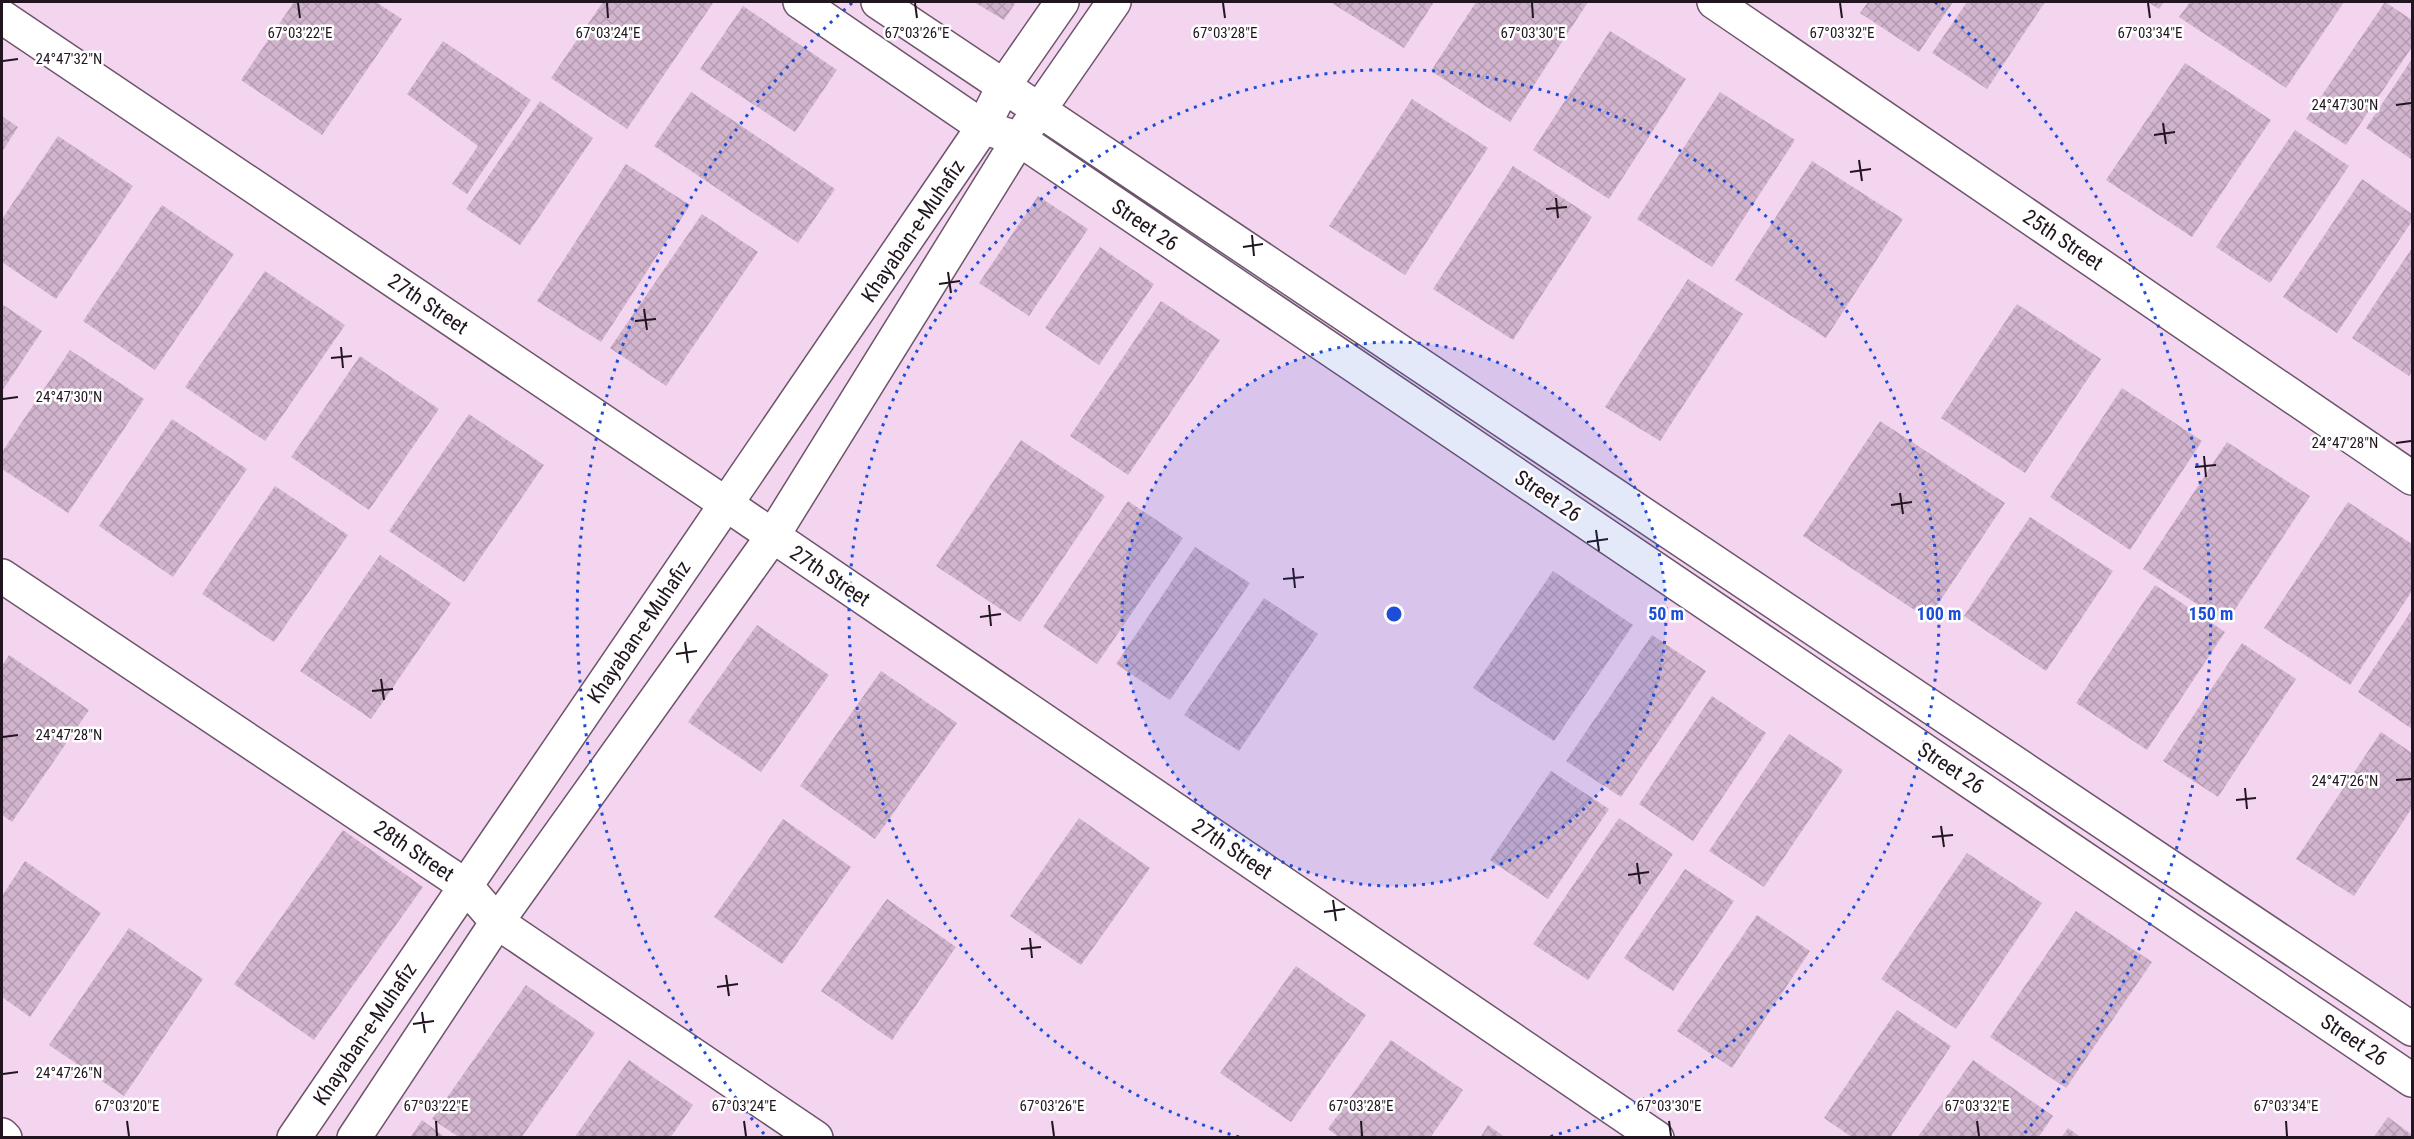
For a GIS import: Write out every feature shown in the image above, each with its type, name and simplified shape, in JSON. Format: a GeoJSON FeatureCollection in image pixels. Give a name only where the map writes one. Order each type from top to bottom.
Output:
{"type":"FeatureCollection","features":[{"type":"Feature","properties":{"kind":"street","name":"Street 26"},"geometry":{"type":"LineString","coordinates":[[800,2],[983,127],[1019,139],[2412,1080]]}},
{"type":"Feature","properties":{"kind":"street","name":"Street 26"},"geometry":{"type":"LineString","coordinates":[[878,2],[2412,1029]]}},
{"type":"Feature","properties":{"kind":"street","name":"Khayaban-e-Muhafiz"},"geometry":{"type":"LineString","coordinates":[[294,1137],[983,127],[1003,87],[1062,2]]}},
{"type":"Feature","properties":{"kind":"street","name":"Khayaban-e-Muhafiz"},"geometry":{"type":"LineString","coordinates":[[354,1137],[497,922],[772,537],[1019,139],[1114,2]]}},
{"type":"Feature","properties":{"kind":"street","name":"25th Street"},"geometry":{"type":"LineString","coordinates":[[1713,2],[2412,478]]}},
{"type":"Feature","properties":{"kind":"street","name":"27th Street"},"geometry":{"type":"LineString","coordinates":[[2,17],[726,504],[1657,1137]]}},
{"type":"Feature","properties":{"kind":"street","name":"28th Street"},"geometry":{"type":"LineString","coordinates":[[2,576],[466,886],[497,922],[816,1137]]}},
{"type":"Feature","properties":{"kind":"building"},"geometry":{"type":"Polygon","coordinates":[[[294,2],[376,2],[402,19],[322,135],[241,80],[294,2]]]}},
{"type":"Feature","properties":{"kind":"building"},"geometry":{"type":"Polygon","coordinates":[[[603,2],[713,3],[627,129],[551,78],[603,2]]]}},
{"type":"Feature","properties":{"kind":"building"},"geometry":{"type":"Polygon","coordinates":[[[974,2],[1016,2],[1004,20],[974,2]]]}},
{"type":"Feature","properties":{"kind":"building"},"geometry":{"type":"Polygon","coordinates":[[[1330,2],[1434,2],[1404,48],[1330,2]]]}},
{"type":"Feature","properties":{"kind":"building"},"geometry":{"type":"Polygon","coordinates":[[[1476,2],[1588,2],[1510,122],[1431,71],[1476,2]]]}},
{"type":"Feature","properties":{"kind":"building"},"geometry":{"type":"Polygon","coordinates":[[[1868,2],[1953,2],[1919,52],[1860,13],[1868,2]]]}},
{"type":"Feature","properties":{"kind":"building"},"geometry":{"type":"Polygon","coordinates":[[[1967,2],[2045,2],[1987,89],[1932,53],[1967,2]]]}},
{"type":"Feature","properties":{"kind":"building"},"geometry":{"type":"Polygon","coordinates":[[[2148,2],[2164,2],[2159,9],[2148,2]]]}},
{"type":"Feature","properties":{"kind":"building"},"geometry":{"type":"Polygon","coordinates":[[[2190,2],[2344,2],[2286,88],[2179,17],[2190,2]]]}},
{"type":"Feature","properties":{"kind":"building"},"geometry":{"type":"Polygon","coordinates":[[[2385,2],[2412,20],[2412,47],[2346,145],[2306,119],[2385,2]]]}},
{"type":"Feature","properties":{"kind":"building"},"geometry":{"type":"Polygon","coordinates":[[[743,6],[837,70],[795,132],[700,69],[743,6]]]}},
{"type":"Feature","properties":{"kind":"building"},"geometry":{"type":"Polygon","coordinates":[[[1610,31],[1686,79],[1609,199],[1533,150],[1610,31]]]}},
{"type":"Feature","properties":{"kind":"building"},"geometry":{"type":"Polygon","coordinates":[[[443,41],[531,100],[467,194],[452,184],[478,146],[407,94],[443,41]]]}},
{"type":"Feature","properties":{"kind":"building"},"geometry":{"type":"Polygon","coordinates":[[[2412,59],[2412,157],[2411,159],[2366,128],[2412,59]]]}},
{"type":"Feature","properties":{"kind":"building"},"geometry":{"type":"Polygon","coordinates":[[[2185,63],[2271,120],[2192,237],[2106,180],[2185,63]]]}},
{"type":"Feature","properties":{"kind":"building"},"geometry":{"type":"Polygon","coordinates":[[[691,92],[835,189],[798,243],[654,146],[691,92]]]}},
{"type":"Feature","properties":{"kind":"building"},"geometry":{"type":"Polygon","coordinates":[[[1720,92],[1795,140],[1712,267],[1637,219],[1720,92]]]}},
{"type":"Feature","properties":{"kind":"building"},"geometry":{"type":"Polygon","coordinates":[[[1412,99],[1488,148],[1405,275],[1329,226],[1412,99]]]}},
{"type":"Feature","properties":{"kind":"building"},"geometry":{"type":"Polygon","coordinates":[[[540,101],[593,138],[520,245],[466,209],[540,101]]]}},
{"type":"Feature","properties":{"kind":"building"},"geometry":{"type":"Polygon","coordinates":[[[2,116],[18,127],[2,152],[2,116]]]}},
{"type":"Feature","properties":{"kind":"building"},"geometry":{"type":"Polygon","coordinates":[[[2295,130],[2349,166],[2270,283],[2216,247],[2295,130]]]}},
{"type":"Feature","properties":{"kind":"building"},"geometry":{"type":"Polygon","coordinates":[[[58,136],[133,186],[56,299],[2,262],[2,219],[58,136]]]}},
{"type":"Feature","properties":{"kind":"building"},"geometry":{"type":"Polygon","coordinates":[[[1812,161],[1903,219],[1826,338],[1735,280],[1812,161]]]}},
{"type":"Feature","properties":{"kind":"building"},"geometry":{"type":"Polygon","coordinates":[[[626,164],[690,205],[601,342],[537,301],[626,164]]]}},
{"type":"Feature","properties":{"kind":"building"},"geometry":{"type":"Polygon","coordinates":[[[1513,166],[1592,217],[1513,340],[1433,289],[1513,166]]]}},
{"type":"Feature","properties":{"kind":"building"},"geometry":{"type":"Polygon","coordinates":[[[2362,179],[2412,214],[2412,221],[2337,333],[2283,297],[2362,179]]]}},
{"type":"Feature","properties":{"kind":"building"},"geometry":{"type":"Polygon","coordinates":[[[1038,196],[1088,229],[1029,316],[979,283],[1038,196]]]}},
{"type":"Feature","properties":{"kind":"building"},"geometry":{"type":"Polygon","coordinates":[[[162,205],[234,254],[155,370],[83,321],[162,205]]]}},
{"type":"Feature","properties":{"kind":"building"},"geometry":{"type":"Polygon","coordinates":[[[702,214],[758,252],[666,386],[610,348],[702,214]]]}},
{"type":"Feature","properties":{"kind":"building"},"geometry":{"type":"Polygon","coordinates":[[[1100,247],[1154,284],[1099,365],[1045,328],[1100,247]]]}},
{"type":"Feature","properties":{"kind":"building"},"geometry":{"type":"Polygon","coordinates":[[[2412,248],[2412,371],[2409,376],[2352,338],[2412,248]]]}},
{"type":"Feature","properties":{"kind":"building"},"geometry":{"type":"Polygon","coordinates":[[[265,271],[345,325],[265,441],[185,387],[265,271]]]}},
{"type":"Feature","properties":{"kind":"building"},"geometry":{"type":"Polygon","coordinates":[[[1688,279],[1743,314],[1660,441],[1605,407],[1688,279]]]}},
{"type":"Feature","properties":{"kind":"building"},"geometry":{"type":"Polygon","coordinates":[[[1161,301],[1220,340],[1128,475],[1070,436],[1161,301]]]}},
{"type":"Feature","properties":{"kind":"building"},"geometry":{"type":"Polygon","coordinates":[[[2,304],[42,331],[2,391],[2,304]]]}},
{"type":"Feature","properties":{"kind":"building"},"geometry":{"type":"Polygon","coordinates":[[[2017,304],[2101,359],[2025,473],[1941,418],[2017,304]]]}},
{"type":"Feature","properties":{"kind":"building"},"geometry":{"type":"Polygon","coordinates":[[[70,350],[144,399],[68,513],[2,469],[2,452],[70,350]]]}},
{"type":"Feature","properties":{"kind":"building"},"geometry":{"type":"Polygon","coordinates":[[[360,356],[439,409],[369,510],[291,457],[360,356]]]}},
{"type":"Feature","properties":{"kind":"building"},"geometry":{"type":"Polygon","coordinates":[[[2122,388],[2202,441],[2130,550],[2050,497],[2122,388]]]}},
{"type":"Feature","properties":{"kind":"building"},"geometry":{"type":"Polygon","coordinates":[[[469,414],[544,465],[464,582],[389,531],[469,414]]]}},
{"type":"Feature","properties":{"kind":"building"},"geometry":{"type":"Polygon","coordinates":[[[172,419],[247,469],[173,577],[99,526],[172,419]]]}},
{"type":"Feature","properties":{"kind":"building"},"geometry":{"type":"Polygon","coordinates":[[[1880,421],[2005,503],[1928,619],[1803,536],[1880,421]]]}},
{"type":"Feature","properties":{"kind":"building"},"geometry":{"type":"Polygon","coordinates":[[[1021,440],[1105,496],[1020,622],[936,566],[1021,440]]]}},
{"type":"Feature","properties":{"kind":"building"},"geometry":{"type":"Polygon","coordinates":[[[2227,442],[2310,496],[2226,623],[2143,569],[2227,442]]]}},
{"type":"Feature","properties":{"kind":"building"},"geometry":{"type":"Polygon","coordinates":[[[275,486],[348,535],[274,642],[202,594],[275,486]]]}},
{"type":"Feature","properties":{"kind":"building"},"geometry":{"type":"Polygon","coordinates":[[[1128,501],[1183,538],[1097,664],[1043,627],[1128,501]]]}},
{"type":"Feature","properties":{"kind":"building"},"geometry":{"type":"Polygon","coordinates":[[[2348,502],[2412,544],[2412,591],[2350,685],[2264,628],[2348,502]]]}},
{"type":"Feature","properties":{"kind":"building"},"geometry":{"type":"Polygon","coordinates":[[[2030,517],[2113,571],[2046,671],[1964,616],[2030,517]]]}},
{"type":"Feature","properties":{"kind":"building"},"geometry":{"type":"Polygon","coordinates":[[[1195,547],[1250,583],[1170,700],[1116,664],[1195,547]]]}},
{"type":"Feature","properties":{"kind":"building"},"geometry":{"type":"Polygon","coordinates":[[[380,555],[451,603],[371,719],[300,671],[380,555]]]}},
{"type":"Feature","properties":{"kind":"building"},"geometry":{"type":"Polygon","coordinates":[[[1553,571],[1633,625],[1554,741],[1473,688],[1553,571]]]}},
{"type":"Feature","properties":{"kind":"building"},"geometry":{"type":"Polygon","coordinates":[[[2155,585],[2225,632],[2147,750],[2076,703],[2155,585]]]}},
{"type":"Feature","properties":{"kind":"building"},"geometry":{"type":"Polygon","coordinates":[[[1264,598],[1318,634],[1239,751],[1184,715],[1264,598]]]}},
{"type":"Feature","properties":{"kind":"building"},"geometry":{"type":"Polygon","coordinates":[[[2412,610],[2412,729],[2358,692],[2412,610]]]}},
{"type":"Feature","properties":{"kind":"building"},"geometry":{"type":"Polygon","coordinates":[[[757,625],[829,675],[761,772],[688,722],[757,625]]]}},
{"type":"Feature","properties":{"kind":"building"},"geometry":{"type":"Polygon","coordinates":[[[1652,635],[1706,671],[1621,797],[1566,761],[1652,635]]]}},
{"type":"Feature","properties":{"kind":"building"},"geometry":{"type":"Polygon","coordinates":[[[2242,643],[2296,679],[2218,797],[2163,761],[2242,643]]]}},
{"type":"Feature","properties":{"kind":"building"},"geometry":{"type":"Polygon","coordinates":[[[9,655],[89,710],[12,822],[2,815],[2,666],[9,655]]]}},
{"type":"Feature","properties":{"kind":"building"},"geometry":{"type":"Polygon","coordinates":[[[881,671],[957,723],[875,839],[800,786],[881,671]]]}},
{"type":"Feature","properties":{"kind":"building"},"geometry":{"type":"Polygon","coordinates":[[[1712,696],[1766,733],[1693,841],[1639,804],[1712,696]]]}},
{"type":"Feature","properties":{"kind":"building"},"geometry":{"type":"Polygon","coordinates":[[[2381,732],[2412,753],[2412,808],[2354,896],[2296,859],[2381,732]]]}},
{"type":"Feature","properties":{"kind":"building"},"geometry":{"type":"Polygon","coordinates":[[[1789,734],[1843,770],[1764,887],[1709,851],[1789,734]]]}},
{"type":"Feature","properties":{"kind":"building"},"geometry":{"type":"Polygon","coordinates":[[[1551,771],[1609,809],[1548,899],[1490,860],[1551,771]]]}},
{"type":"Feature","properties":{"kind":"building"},"geometry":{"type":"Polygon","coordinates":[[[1079,818],[1150,868],[1081,965],[1010,916],[1079,818]]]}},
{"type":"Feature","properties":{"kind":"building"},"geometry":{"type":"Polygon","coordinates":[[[1619,818],[1673,854],[1588,980],[1533,944],[1619,818]]]}},
{"type":"Feature","properties":{"kind":"building"},"geometry":{"type":"Polygon","coordinates":[[[783,819],[851,867],[782,964],[714,917],[783,819]]]}},
{"type":"Feature","properties":{"kind":"building"},"geometry":{"type":"Polygon","coordinates":[[[343,830],[423,887],[314,1040],[234,984],[343,830]]]}},
{"type":"Feature","properties":{"kind":"building"},"geometry":{"type":"Polygon","coordinates":[[[1967,853],[2042,903],[1956,1029],[1881,979],[1967,853]]]}},
{"type":"Feature","properties":{"kind":"building"},"geometry":{"type":"Polygon","coordinates":[[[25,861],[101,913],[30,1017],[2,997],[2,896],[25,861]]]}},
{"type":"Feature","properties":{"kind":"building"},"geometry":{"type":"Polygon","coordinates":[[[1685,869],[1734,901],[1673,991],[1624,958],[1685,869]]]}},
{"type":"Feature","properties":{"kind":"building"},"geometry":{"type":"Polygon","coordinates":[[[887,899],[956,947],[892,1040],[821,991],[887,899]]]}},
{"type":"Feature","properties":{"kind":"building"},"geometry":{"type":"Polygon","coordinates":[[[2076,911],[2152,962],[2066,1088],[1990,1037],[2076,911]]]}},
{"type":"Feature","properties":{"kind":"building"},"geometry":{"type":"Polygon","coordinates":[[[1757,915],[1810,951],[1732,1068],[1677,1031],[1757,915]]]}},
{"type":"Feature","properties":{"kind":"building"},"geometry":{"type":"Polygon","coordinates":[[[129,928],[203,979],[124,1096],[49,1045],[129,928]]]}},
{"type":"Feature","properties":{"kind":"building"},"geometry":{"type":"Polygon","coordinates":[[[1296,966],[1366,1015],[1291,1122],[1220,1073],[1296,966]]]}},
{"type":"Feature","properties":{"kind":"building"},"geometry":{"type":"Polygon","coordinates":[[[526,985],[595,1033],[521,1138],[460,1138],[432,1119],[526,985]]]}},
{"type":"Feature","properties":{"kind":"building"},"geometry":{"type":"Polygon","coordinates":[[[1897,1010],[1951,1046],[1890,1138],[1853,1138],[1824,1118],[1897,1010]]]}},
{"type":"Feature","properties":{"kind":"building"},"geometry":{"type":"Polygon","coordinates":[[[1391,1040],[1463,1090],[1430,1138],[1340,1138],[1328,1129],[1391,1040]]]}},
{"type":"Feature","properties":{"kind":"building"},"geometry":{"type":"Polygon","coordinates":[[[629,1060],[693,1105],[670,1138],[574,1138],[629,1060]]]}},
{"type":"Feature","properties":{"kind":"building"},"geometry":{"type":"Polygon","coordinates":[[[1973,1060],[2053,1116],[2038,1138],[1917,1138],[1973,1060]]]}},
{"type":"Feature","properties":{"kind":"building"},"geometry":{"type":"Polygon","coordinates":[[[2388,1117],[2412,1135],[2412,1138],[2373,1138],[2388,1117]]]}},
{"type":"Feature","properties":{"kind":"building"},"geometry":{"type":"Polygon","coordinates":[[[422,1120],[446,1138],[410,1138],[422,1120]]]}},
{"type":"Feature","properties":{"kind":"building"},"geometry":{"type":"Polygon","coordinates":[[[1488,1125],[1506,1138],[1480,1138],[1488,1125]]]}},
{"type":"Feature","properties":{"kind":"building"},"geometry":{"type":"Polygon","coordinates":[[[2068,1128],[2082,1138],[2061,1138],[2068,1128]]]}}]}
